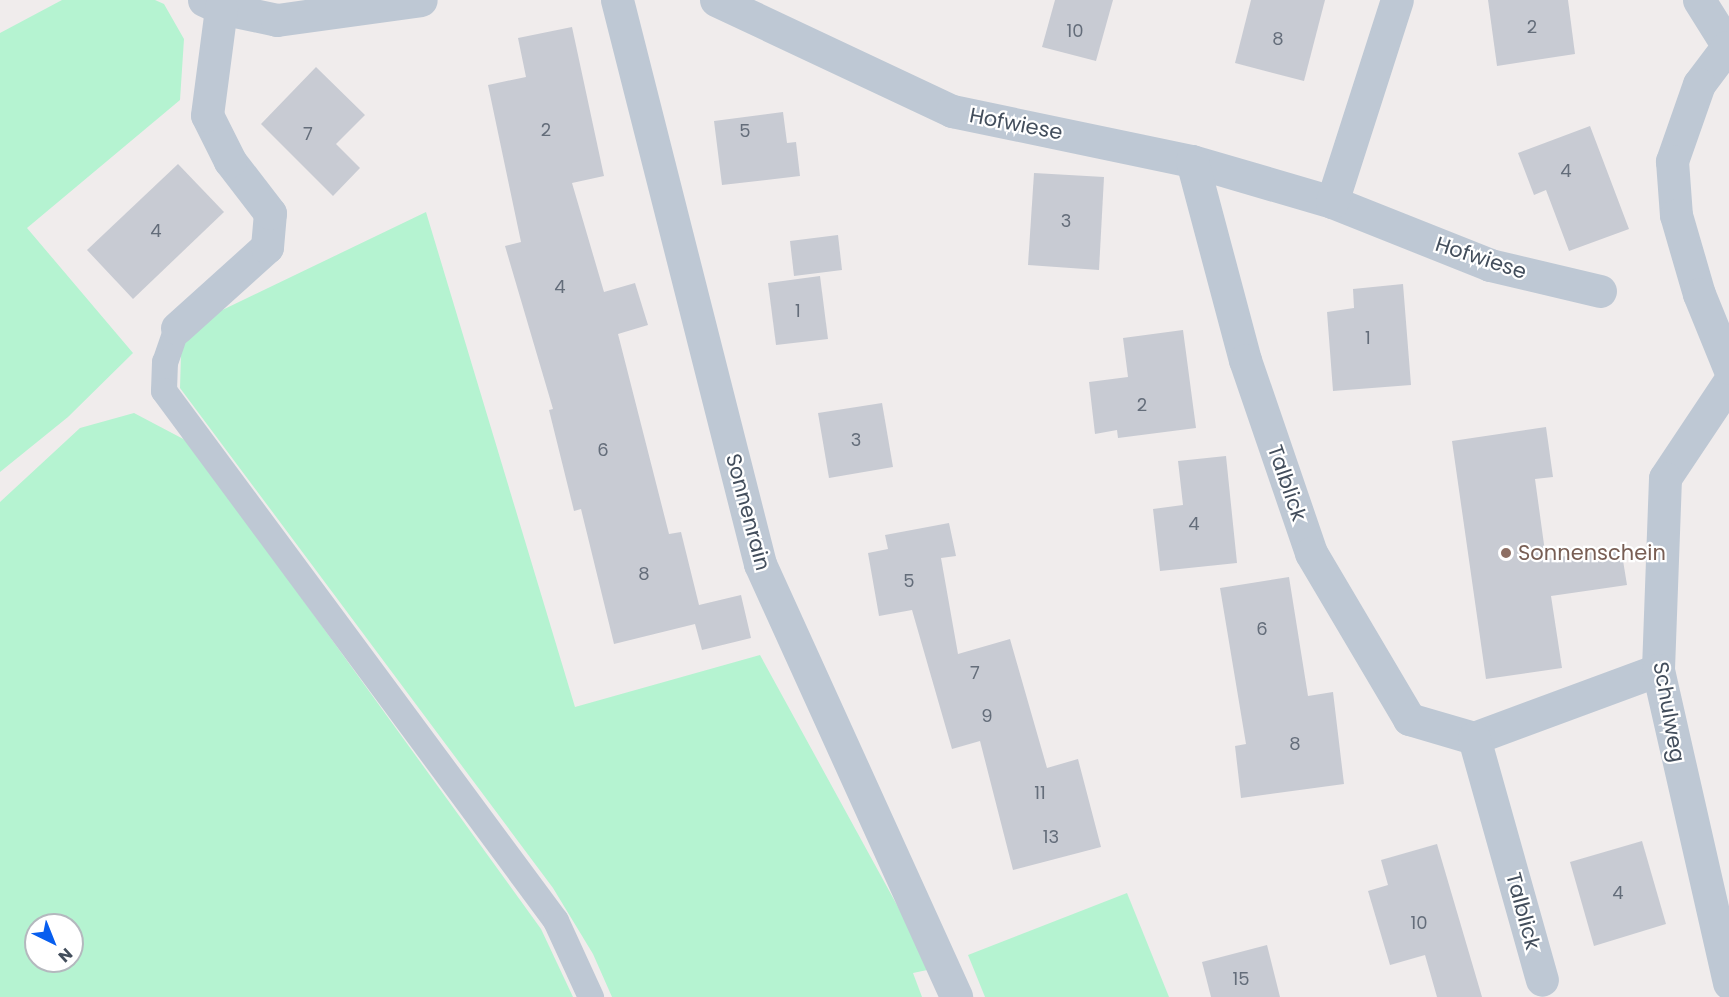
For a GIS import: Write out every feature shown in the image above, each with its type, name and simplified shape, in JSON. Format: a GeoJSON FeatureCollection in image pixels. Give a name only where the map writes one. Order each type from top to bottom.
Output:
{"type":"FeatureCollection","features":[{"type":"Feature","properties":{"kind":"street"},"geometry":{"type":"LineString","coordinates":[[177,327],[267,247],[270,213],[230,161],[207,115],[212,4],[277,20],[420,0]]}},
{"type":"Feature","properties":{"kind":"street","name":"Sonnenrain"},"geometry":{"type":"LineString","coordinates":[[617,0],[760,564],[956,997]]}},
{"type":"Feature","properties":{"kind":"street","name":"Hofwiese"},"geometry":{"type":"LineString","coordinates":[[716,0],[952,111],[1192,161],[1332,202],[1490,265],[1600,291]]}},
{"type":"Feature","properties":{"kind":"street"},"geometry":{"type":"LineString","coordinates":[[1332,202],[1397,0]]}},
{"type":"Feature","properties":{"kind":"street"},"geometry":{"type":"LineString","coordinates":[[1699,0],[1728,48],[1699,84],[1672,161],[1676,215],[1699,294],[1729,368]]}},
{"type":"Feature","properties":{"kind":"street","name":"Talblick"},"geometry":{"type":"LineString","coordinates":[[1192,161],[1245,360],[1311,553],[1409,719],[1474,738],[1542,980]]}},
{"type":"Feature","properties":{"kind":"street","name":"Schulweg"},"geometry":{"type":"LineString","coordinates":[[1729,382],[1665,478],[1658,670],[1729,983]]}},
{"type":"Feature","properties":{"kind":"street"},"geometry":{"type":"LineString","coordinates":[[1474,738],[1658,670]]}},
{"type":"Feature","properties":{"kind":"lane"},"geometry":{"type":"LineString","coordinates":[[177,327],[165,362],[164,391],[556,921],[591,997]]}},
{"type":"Feature","properties":{"kind":"green space"},"geometry":{"type":"Polygon","coordinates":[[[62,0],[155,0],[164,4],[184,39],[180,100],[27,228],[133,353],[68,417],[0,472],[0,33],[62,0]]]}},
{"type":"Feature","properties":{"kind":"green space"},"geometry":{"type":"Polygon","coordinates":[[[426,212],[575,707],[760,655],[932,969],[913,973],[922,997],[612,997],[593,954],[553,888],[180,388],[181,354],[187,327],[426,212]]]}},
{"type":"Feature","properties":{"kind":"green space"},"geometry":{"type":"Polygon","coordinates":[[[134,413],[189,442],[541,929],[573,997],[0,997],[0,502],[80,428],[134,413]]]}},
{"type":"Feature","properties":{"kind":"green space"},"geometry":{"type":"Polygon","coordinates":[[[1127,893],[1169,997],[985,997],[968,955],[1127,893]]]}},
{"type":"Feature","properties":{"kind":"building"},"geometry":{"type":"Polygon","coordinates":[[[1055,0],[1113,0],[1096,61],[1042,47],[1055,0]]]}},
{"type":"Feature","properties":{"kind":"building"},"geometry":{"type":"Polygon","coordinates":[[[1251,0],[1325,0],[1304,81],[1235,63],[1251,0]]]}},
{"type":"Feature","properties":{"kind":"building"},"geometry":{"type":"Polygon","coordinates":[[[1488,0],[1568,0],[1575,54],[1497,66],[1488,0]]]}},
{"type":"Feature","properties":{"kind":"building"},"geometry":{"type":"Polygon","coordinates":[[[572,27],[604,176],[572,183],[604,292],[635,283],[648,325],[618,334],[669,534],[681,532],[699,605],[741,595],[751,638],[702,650],[695,624],[614,644],[581,509],[574,511],[549,410],[553,409],[505,246],[521,242],[488,85],[526,77],[518,38],[572,27]]]}},
{"type":"Feature","properties":{"kind":"building"},"geometry":{"type":"Polygon","coordinates":[[[316,67],[365,115],[336,144],[360,168],[333,196],[261,124],[316,67]]]}},
{"type":"Feature","properties":{"kind":"building"},"geometry":{"type":"Polygon","coordinates":[[[783,112],[787,143],[796,142],[800,176],[722,185],[714,121],[783,112]]]}},
{"type":"Feature","properties":{"kind":"building"},"geometry":{"type":"Polygon","coordinates":[[[1590,126],[1629,229],[1569,251],[1546,190],[1534,195],[1518,153],[1590,126]]]}},
{"type":"Feature","properties":{"kind":"building"},"geometry":{"type":"Polygon","coordinates":[[[178,164],[224,212],[133,299],[87,250],[178,164]]]}},
{"type":"Feature","properties":{"kind":"building"},"geometry":{"type":"Polygon","coordinates":[[[1034,173],[1104,177],[1099,270],[1028,265],[1034,173]]]}},
{"type":"Feature","properties":{"kind":"building"},"geometry":{"type":"Polygon","coordinates":[[[838,235],[842,270],[794,276],[790,241],[838,235]]]}},
{"type":"Feature","properties":{"kind":"building"},"geometry":{"type":"Polygon","coordinates":[[[820,276],[828,339],[776,345],[768,283],[820,276]]]}},
{"type":"Feature","properties":{"kind":"building"},"geometry":{"type":"Polygon","coordinates":[[[1403,284],[1411,385],[1333,391],[1327,312],[1354,308],[1353,289],[1403,284]]]}},
{"type":"Feature","properties":{"kind":"building"},"geometry":{"type":"Polygon","coordinates":[[[1183,330],[1196,428],[1118,438],[1117,430],[1095,434],[1089,382],[1128,377],[1123,338],[1183,330]]]}},
{"type":"Feature","properties":{"kind":"building"},"geometry":{"type":"Polygon","coordinates":[[[882,403],[893,467],[829,478],[818,413],[882,403]]]}},
{"type":"Feature","properties":{"kind":"building","name":"Sonnenschein"},"geometry":{"type":"Polygon","coordinates":[[[1546,427],[1553,477],[1535,479],[1546,559],[1621,548],[1627,585],[1551,596],[1562,668],[1486,679],[1452,441],[1546,427]]]}},
{"type":"Feature","properties":{"kind":"building"},"geometry":{"type":"Polygon","coordinates":[[[1226,456],[1237,563],[1160,571],[1153,509],[1183,505],[1178,461],[1226,456]]]}},
{"type":"Feature","properties":{"kind":"building"},"geometry":{"type":"Polygon","coordinates":[[[949,523],[956,556],[941,558],[958,654],[1010,639],[1047,768],[1078,759],[1101,847],[1013,870],[980,741],[952,749],[912,610],[879,616],[868,553],[888,549],[885,535],[949,523]]]}},
{"type":"Feature","properties":{"kind":"building"},"geometry":{"type":"Polygon","coordinates":[[[1289,577],[1308,696],[1333,692],[1344,784],[1241,798],[1235,746],[1246,744],[1220,588],[1289,577]]]}},
{"type":"Feature","properties":{"kind":"building"},"geometry":{"type":"Polygon","coordinates":[[[1642,841],[1666,924],[1594,946],[1570,862],[1642,841]]]}},
{"type":"Feature","properties":{"kind":"building"},"geometry":{"type":"Polygon","coordinates":[[[1437,844],[1482,997],[1437,997],[1425,955],[1390,965],[1368,891],[1388,885],[1381,860],[1437,844]]]}},
{"type":"Feature","properties":{"kind":"building"},"geometry":{"type":"Polygon","coordinates":[[[1267,945],[1280,997],[1211,997],[1202,962],[1267,945]]]}},
{"type":"Feature","properties":{"kind":"place","name":"Sonnenschein"},"geometry":{"type":"Point","coordinates":[1506,553]}}]}
